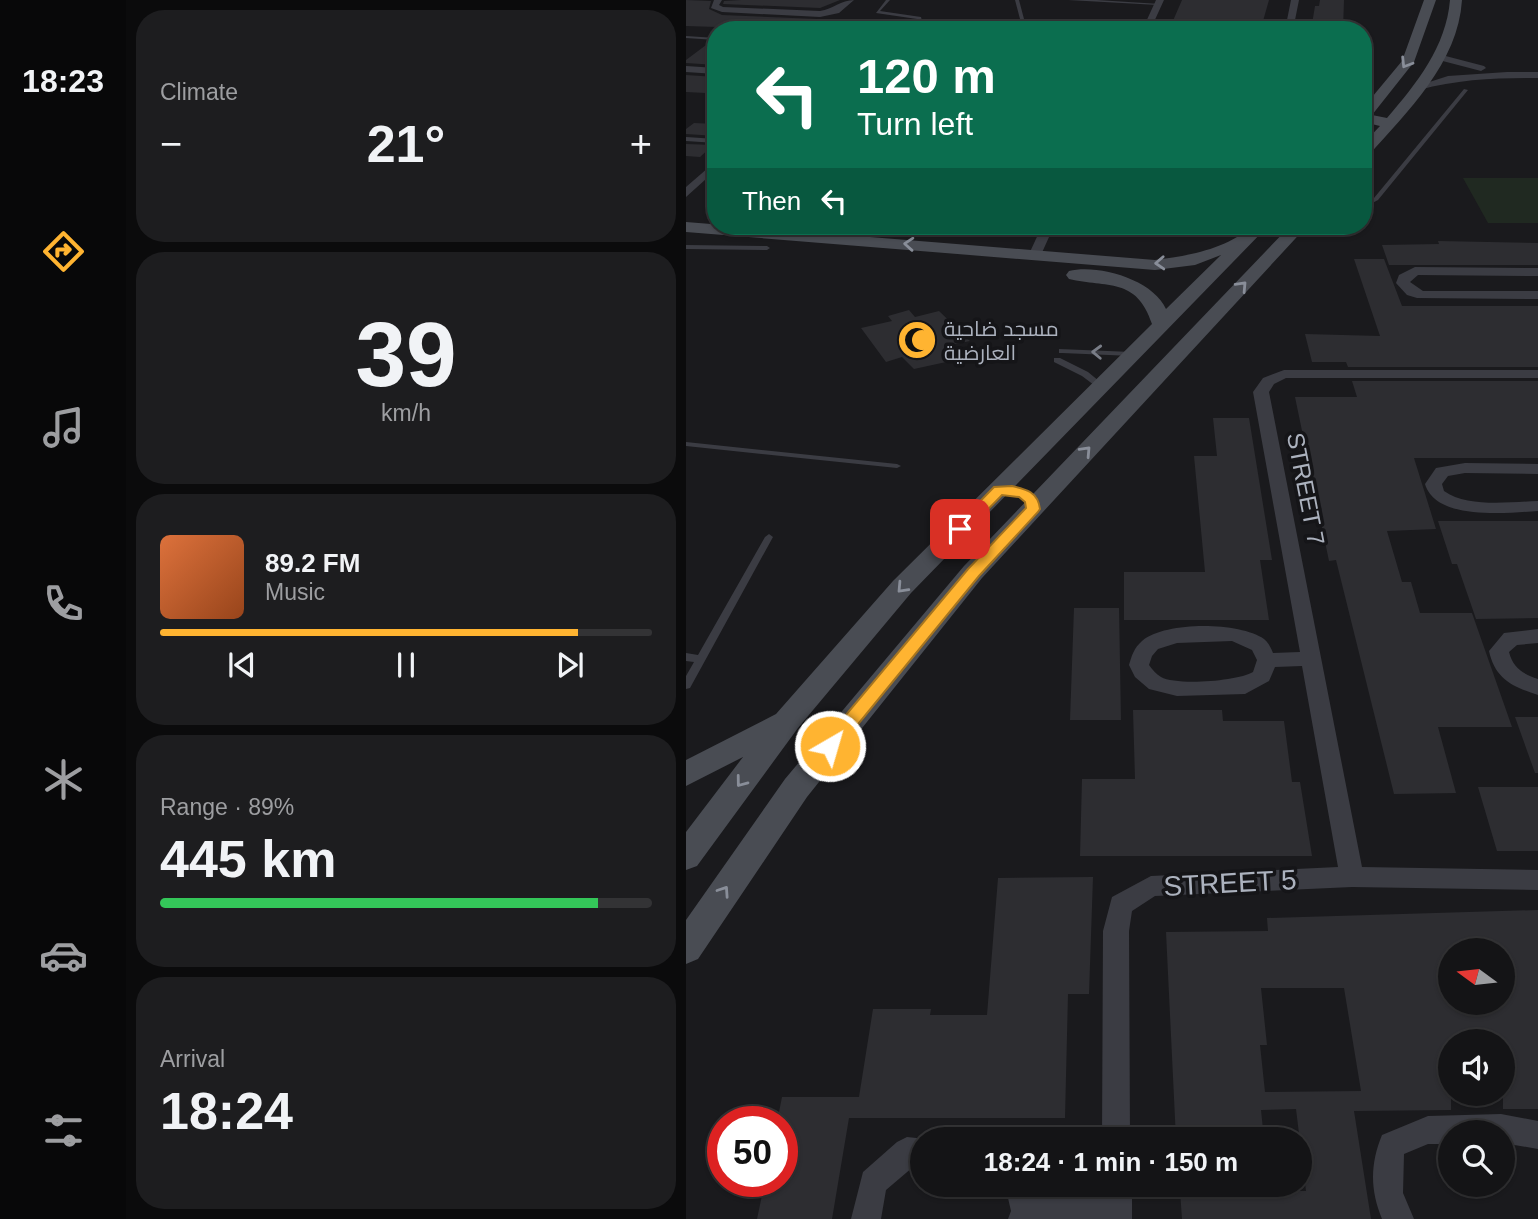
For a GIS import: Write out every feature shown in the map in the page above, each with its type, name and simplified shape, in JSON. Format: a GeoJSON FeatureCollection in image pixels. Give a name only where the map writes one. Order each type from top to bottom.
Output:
{"type":"FeatureCollection","features":[{"type":"Feature","properties":{"kind":"main road"},"geometry":{"type":"LineString","coordinates":[[1372,134],[1390,122],[1432,71],[1438,57],[1442,8]]}},
{"type":"Feature","properties":{"kind":"main road"},"geometry":{"type":"LineString","coordinates":[[1372,99],[1408,62],[1442,8]]}},
{"type":"Feature","properties":{"kind":"main road"},"geometry":{"type":"LineString","coordinates":[[1372,120],[1390,122]]}},
{"type":"Feature","properties":{"kind":"main road"},"geometry":{"type":"LineString","coordinates":[[686,227],[707,228]]}},
{"type":"Feature","properties":{"kind":"main road"},"geometry":{"type":"LineString","coordinates":[[864,235],[946,247],[1155,265],[1195,260],[1248,235]]}},
{"type":"Feature","properties":{"kind":"main road"},"geometry":{"type":"LineString","coordinates":[[686,856],[788,720],[902,587],[1251,235]]}},
{"type":"Feature","properties":{"kind":"main road"},"geometry":{"type":"LineString","coordinates":[[686,948],[805,777],[965,582],[1290,235]]}},
{"type":"Feature","properties":{"kind":"main road"},"geometry":{"type":"LineString","coordinates":[[686,241],[1108,278],[1135,287],[1153,301],[1162,325]]}},
{"type":"Feature","properties":{"kind":"main road"},"geometry":{"type":"LineString","coordinates":[[933,263],[951,254],[946,247]]}},
{"type":"Feature","properties":{"kind":"main road"},"geometry":{"type":"LineString","coordinates":[[1025,462],[1039,474],[1064,474]]}},
{"type":"Feature","properties":{"kind":"main road"},"geometry":{"type":"LineString","coordinates":[[999,491],[1024,494],[1032,500],[1033,509]]}},
{"type":"Feature","properties":{"kind":"main road"},"geometry":{"type":"LineString","coordinates":[[686,775],[788,720]]}},
{"type":"Feature","properties":{"kind":"street"},"geometry":{"type":"LineString","coordinates":[[718,0],[714,6],[722,9],[820,14],[836,11],[850,0]]}},
{"type":"Feature","properties":{"kind":"street"},"geometry":{"type":"LineString","coordinates":[[1291,21],[1295,0]]}},
{"type":"Feature","properties":{"kind":"street"},"geometry":{"type":"LineString","coordinates":[[1150,21],[1159,2]]}},
{"type":"Feature","properties":{"kind":"street"},"geometry":{"type":"LineString","coordinates":[[1438,57],[1482,68]]}},
{"type":"Feature","properties":{"kind":"street"},"geometry":{"type":"LineString","coordinates":[[1462,75],[1456,71],[1538,68]]}},
{"type":"Feature","properties":{"kind":"street"},"geometry":{"type":"LineString","coordinates":[[686,69],[707,70]]}},
{"type":"Feature","properties":{"kind":"street"},"geometry":{"type":"LineString","coordinates":[[1419,87],[1443,78],[1462,75],[1538,75]]}},
{"type":"Feature","properties":{"kind":"street"},"geometry":{"type":"LineString","coordinates":[[686,193],[707,174]]}},
{"type":"Feature","properties":{"kind":"street"},"geometry":{"type":"LineString","coordinates":[[1035,254],[1044,235]]}},
{"type":"Feature","properties":{"kind":"street"},"geometry":{"type":"LineString","coordinates":[[1538,272],[1415,271],[1404,278],[1403,283],[1412,292],[1422,295],[1538,295]]}},
{"type":"Feature","properties":{"kind":"street","name":"STREET 7"},"geometry":{"type":"LineString","coordinates":[[1352,877],[1261,393],[1268,381],[1284,374],[1538,374]]}},
{"type":"Feature","properties":{"kind":"street"},"geometry":{"type":"LineString","coordinates":[[1538,469],[1465,468],[1442,472],[1433,484],[1437,495],[1450,502],[1479,506],[1538,506]]}},
{"type":"Feature","properties":{"kind":"street"},"geometry":{"type":"LineString","coordinates":[[1234,634],[1252,640],[1264,651],[1267,660],[1262,676],[1245,686],[1166,687],[1148,679],[1139,665],[1143,650],[1157,640],[1234,634]]}},
{"type":"Feature","properties":{"kind":"street"},"geometry":{"type":"LineString","coordinates":[[1538,636],[1511,638],[1499,651],[1501,664],[1509,676],[1538,687]]}},
{"type":"Feature","properties":{"kind":"street"},"geometry":{"type":"LineString","coordinates":[[1267,660],[1312,659]]}},
{"type":"Feature","properties":{"kind":"street","name":"STREET 5"},"geometry":{"type":"LineString","coordinates":[[1116,1127],[1116,932],[1121,905],[1151,886],[1352,877],[1538,880]]}},
{"type":"Feature","properties":{"kind":"street"},"geometry":{"type":"LineString","coordinates":[[1399,1219],[1393,1211],[1385,1174],[1392,1145],[1428,1130],[1501,1128],[1538,1135]]}},
{"type":"Feature","properties":{"kind":"street"},"geometry":{"type":"LineString","coordinates":[[866,1219],[873,1182],[910,1152]]}},
{"type":"Feature","properties":{"kind":"street"},"geometry":{"type":"LineString","coordinates":[[1023,1205],[1117,1204]]}},
{"type":"Feature","properties":{"kind":"lane"},"geometry":{"type":"LineString","coordinates":[[888,0],[877,12],[919,18],[919,21]]}},
{"type":"Feature","properties":{"kind":"lane"},"geometry":{"type":"LineString","coordinates":[[1017,0],[1024,21]]}},
{"type":"Feature","properties":{"kind":"lane"},"geometry":{"type":"LineString","coordinates":[[1070,0],[1159,2]]}},
{"type":"Feature","properties":{"kind":"lane"},"geometry":{"type":"LineString","coordinates":[[686,37],[707,38]]}},
{"type":"Feature","properties":{"kind":"lane"},"geometry":{"type":"LineString","coordinates":[[1372,201],[1466,90]]}},
{"type":"Feature","properties":{"kind":"lane"},"geometry":{"type":"LineString","coordinates":[[686,139],[707,140]]}},
{"type":"Feature","properties":{"kind":"lane"},"geometry":{"type":"LineString","coordinates":[[686,247],[767,248]]}},
{"type":"Feature","properties":{"kind":"lane"},"geometry":{"type":"LineString","coordinates":[[1062,351],[1132,354]]}},
{"type":"Feature","properties":{"kind":"lane"},"geometry":{"type":"LineString","coordinates":[[1057,360],[1085,374],[1101,386]]}},
{"type":"Feature","properties":{"kind":"lane"},"geometry":{"type":"LineString","coordinates":[[686,444],[897,466]]}},
{"type":"Feature","properties":{"kind":"lane"},"geometry":{"type":"LineString","coordinates":[[686,685],[769,537]]}},
{"type":"Feature","properties":{"kind":"lane"},"geometry":{"type":"LineString","coordinates":[[686,657],[701,659]]}},
{"type":"Feature","properties":{"kind":"shaded area"},"geometry":{"type":"Polygon","coordinates":[[[1463,178],[1538,178],[1538,223],[1488,223],[1463,178]]]}},
{"type":"Feature","properties":{"kind":"building"},"geometry":{"type":"Polygon","coordinates":[[[686,0],[711,1],[709,9],[722,15],[817,19],[707,21],[707,27],[686,26],[686,0]]]}},
{"type":"Feature","properties":{"kind":"building"},"geometry":{"type":"Polygon","coordinates":[[[840,0],[820,8],[723,4],[724,1],[840,0]]]}},
{"type":"Feature","properties":{"kind":"building"},"geometry":{"type":"Polygon","coordinates":[[[1182,0],[1269,0],[1263,21],[1173,21],[1182,0]]]}},
{"type":"Feature","properties":{"kind":"building"},"geometry":{"type":"Polygon","coordinates":[[[1320,0],[1344,0],[1343,21],[1312,21],[1315,6],[1319,6],[1320,0]]]}},
{"type":"Feature","properties":{"kind":"building"},"geometry":{"type":"Polygon","coordinates":[[[707,44],[707,64],[686,63],[686,60],[707,44]]]}},
{"type":"Feature","properties":{"kind":"building"},"geometry":{"type":"Polygon","coordinates":[[[686,75],[707,76],[706,93],[686,92],[686,75]]]}},
{"type":"Feature","properties":{"kind":"building"},"geometry":{"type":"Polygon","coordinates":[[[694,123],[707,124],[707,135],[686,134],[686,129],[694,123]]]}},
{"type":"Feature","properties":{"kind":"building"},"geometry":{"type":"Polygon","coordinates":[[[686,144],[707,145],[707,151],[700,157],[686,156],[686,144]]]}},
{"type":"Feature","properties":{"kind":"building"},"geometry":{"type":"Polygon","coordinates":[[[1438,241],[1538,243],[1538,265],[1389,265],[1382,245],[1439,244],[1438,241]]]}},
{"type":"Feature","properties":{"kind":"building"},"geometry":{"type":"Polygon","coordinates":[[[1354,259],[1384,259],[1402,306],[1538,306],[1538,367],[1348,367],[1346,362],[1312,362],[1305,334],[1380,336],[1354,259]]]}},
{"type":"Feature","properties":{"kind":"building","name":"مسجد ضاحية العارضية"},"geometry":{"type":"Polygon","coordinates":[[[909,310],[915,317],[939,311],[970,341],[951,345],[960,359],[914,369],[902,357],[886,362],[861,328],[892,321],[888,316],[909,310]]]}},
{"type":"Feature","properties":{"kind":"building"},"geometry":{"type":"Polygon","coordinates":[[[1352,381],[1538,381],[1538,458],[1414,458],[1436,529],[1387,531],[1402,582],[1411,582],[1420,613],[1472,613],[1512,727],[1438,727],[1456,793],[1394,794],[1336,560],[1329,561],[1295,397],[1357,397],[1352,381]]]}},
{"type":"Feature","properties":{"kind":"building"},"geometry":{"type":"Polygon","coordinates":[[[1213,418],[1249,418],[1272,560],[1260,560],[1269,620],[1124,620],[1124,572],[1205,572],[1194,456],[1217,456],[1213,418]]]}},
{"type":"Feature","properties":{"kind":"building"},"geometry":{"type":"Polygon","coordinates":[[[1438,521],[1538,521],[1538,618],[1476,619],[1457,564],[1452,564],[1438,521]]]}},
{"type":"Feature","properties":{"kind":"building"},"geometry":{"type":"Polygon","coordinates":[[[1074,608],[1119,608],[1121,720],[1070,720],[1074,608]]]}},
{"type":"Feature","properties":{"kind":"building"},"geometry":{"type":"Polygon","coordinates":[[[1133,710],[1222,710],[1223,721],[1284,721],[1292,782],[1300,782],[1312,856],[1080,856],[1082,779],[1135,779],[1133,710]]]}},
{"type":"Feature","properties":{"kind":"building"},"geometry":{"type":"Polygon","coordinates":[[[1515,717],[1538,717],[1538,773],[1535,773],[1515,717]]]}},
{"type":"Feature","properties":{"kind":"building"},"geometry":{"type":"Polygon","coordinates":[[[1478,787],[1538,787],[1538,851],[1497,851],[1478,787]]]}},
{"type":"Feature","properties":{"kind":"building"},"geometry":{"type":"Polygon","coordinates":[[[1093,877],[1089,994],[1068,994],[1065,1118],[849,1118],[832,1219],[757,1219],[762,1197],[798,1197],[798,1106],[780,1106],[782,1097],[859,1097],[873,1009],[931,1009],[930,1015],[987,1015],[998,878],[1093,877]]]}},
{"type":"Feature","properties":{"kind":"building"},"geometry":{"type":"Polygon","coordinates":[[[1538,910],[1538,1109],[1503,1109],[1503,1106],[1515,1106],[1515,1029],[1438,1029],[1438,1106],[1451,1106],[1451,1110],[1354,1111],[1371,1219],[1182,1219],[1180,1197],[1312,1197],[1312,1127],[1298,1127],[1296,1109],[1261,1110],[1263,1127],[1175,1127],[1166,932],[1268,931],[1267,918],[1538,910]],[[1261,988],[1267,1045],[1260,1045],[1265,1092],[1361,1091],[1344,988],[1261,988]]]}},
{"type":"Feature","properties":{"kind":"place","name":"مسجد ضاحية العارضية"},"geometry":{"type":"Point","coordinates":[917,340]}},
{"type":"Feature","properties":{"kind":"route"},"geometry":{"type":"LineString","coordinates":[[830,746],[973,572],[1033,509],[1032,500],[1012,490],[999,491],[960,529]]}}]}
